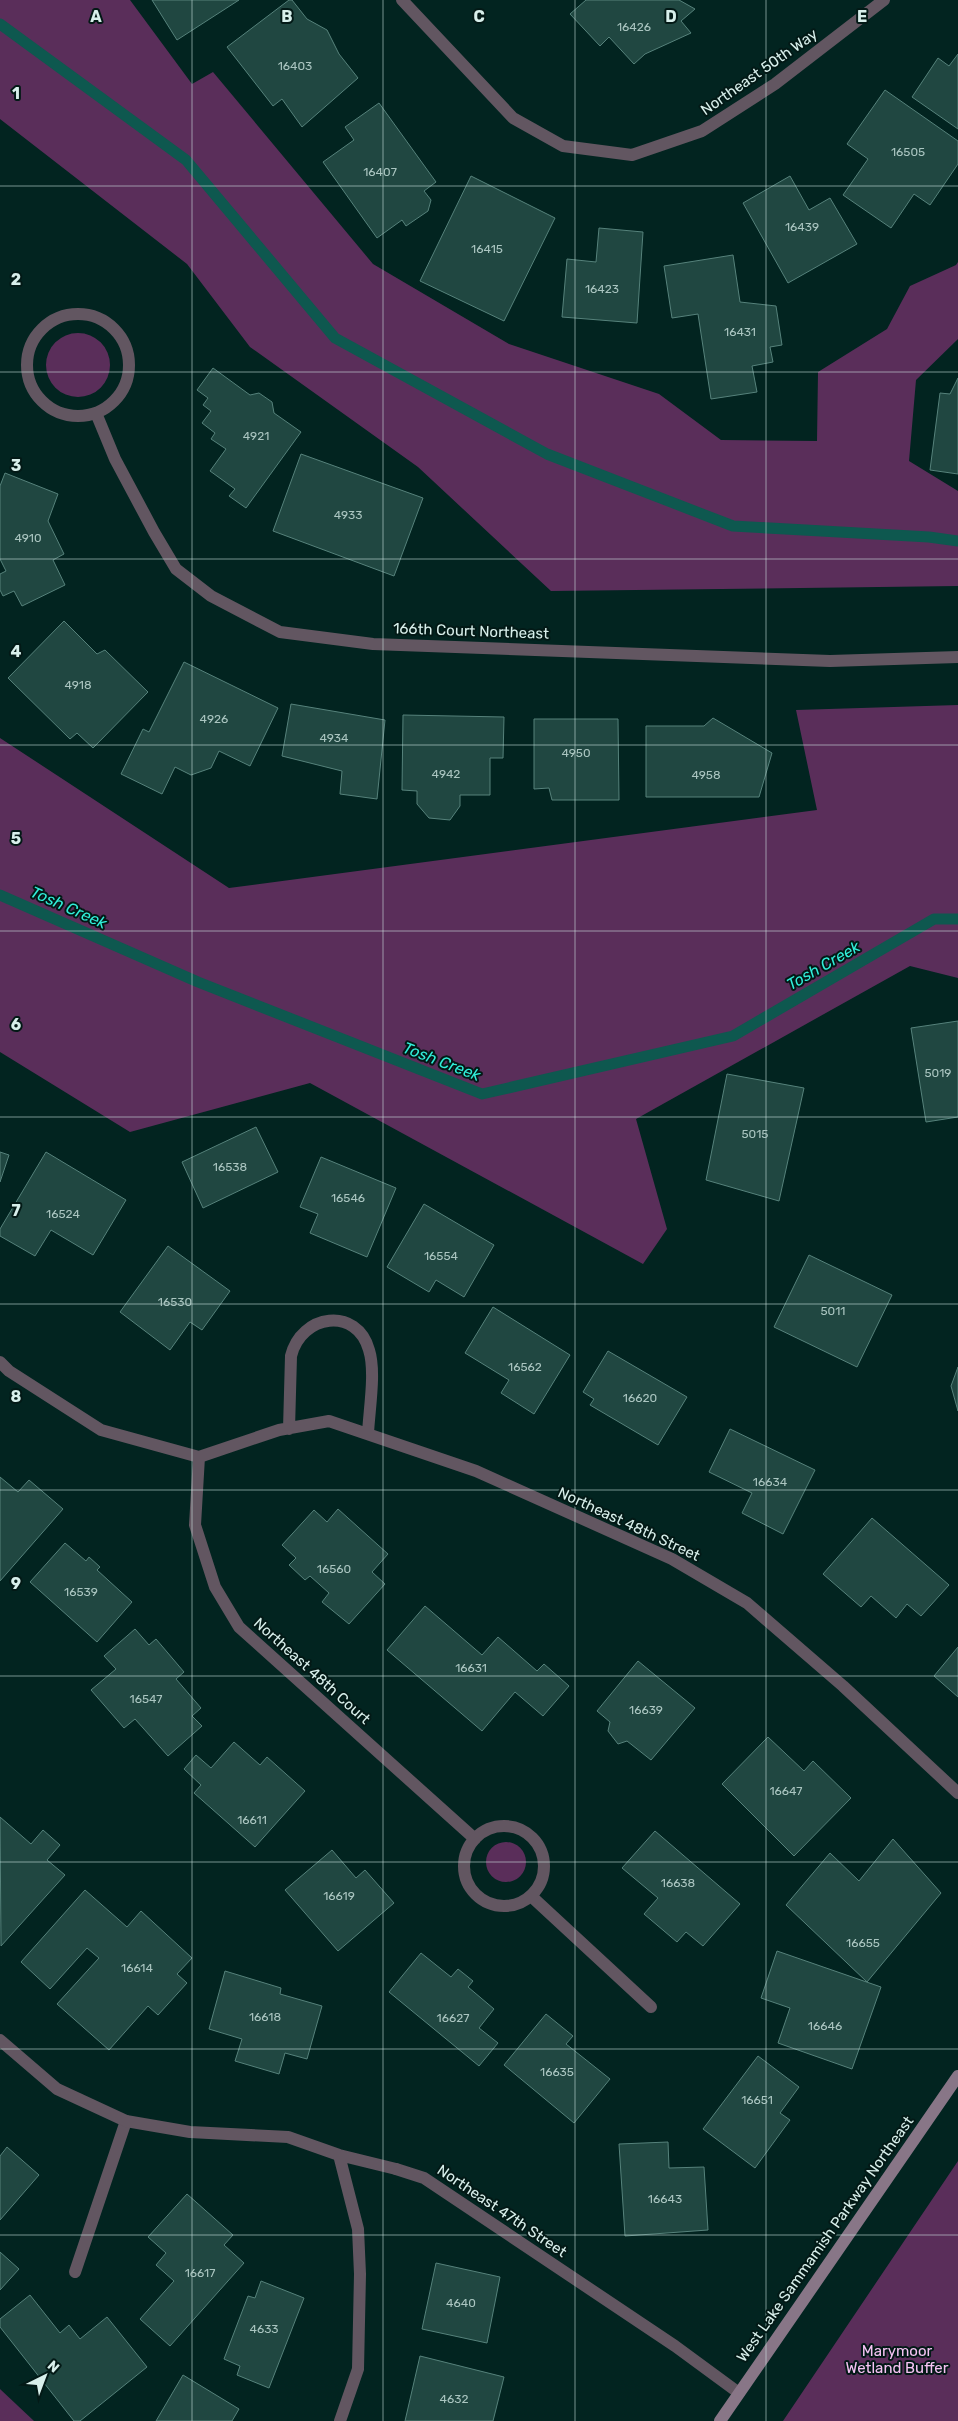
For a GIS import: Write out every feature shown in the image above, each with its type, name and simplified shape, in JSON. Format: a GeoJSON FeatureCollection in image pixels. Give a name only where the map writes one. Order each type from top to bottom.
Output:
{"type":"FeatureCollection","features":[{"type":"Feature","properties":{"kind":"main road","name":"West Lake Sammamish Parkway Northeast"},"geometry":{"type":"LineString","coordinates":[[720,2421],[958,2076]]}},
{"type":"Feature","properties":{"kind":"street","name":"Northeast 50th Way"},"geometry":{"type":"LineString","coordinates":[[402,0],[513,118],[563,146],[632,155],[702,131],[775,84],[884,0]]}},
{"type":"Feature","properties":{"kind":"street"},"geometry":{"type":"LineString","coordinates":[[72,314],[89,316],[104,321],[116,332],[125,346],[129,361],[128,377],[122,392],[111,404],[96,413],[78,416],[61,414],[46,405],[34,392],[28,375],[27,358],[33,341],[43,328],[57,319],[72,314]]}},
{"type":"Feature","properties":{"kind":"street","name":"166th Court Northeast"},"geometry":{"type":"LineString","coordinates":[[96,413],[114,459],[176,569],[211,596],[280,632],[373,644],[830,661],[958,657]]}},
{"type":"Feature","properties":{"kind":"street"},"geometry":{"type":"LineString","coordinates":[[288,1429],[291,1356],[294,1345],[308,1327],[331,1320],[344,1323],[356,1329],[365,1338],[370,1351],[368,1434]]}},
{"type":"Feature","properties":{"kind":"street"},"geometry":{"type":"LineString","coordinates":[[0,1362],[9,1371],[101,1430],[199,1457]]}},
{"type":"Feature","properties":{"kind":"street","name":"Northeast 48th Street"},"geometry":{"type":"LineString","coordinates":[[199,1457],[288,1429],[329,1421],[476,1471],[672,1559],[746,1603],[843,1686],[958,1793]]}},
{"type":"Feature","properties":{"kind":"street","name":"Northeast 48th Court"},"geometry":{"type":"LineString","coordinates":[[199,1457],[194,1524],[215,1587],[239,1627],[475,1839]]}},
{"type":"Feature","properties":{"kind":"street"},"geometry":{"type":"LineString","coordinates":[[505,1826],[518,1828],[530,1836],[539,1846],[544,1859],[544,1872],[540,1886],[531,1896],[519,1903],[507,1906],[494,1905],[482,1900],[472,1891],[466,1880],[464,1867],[465,1854],[475,1839],[492,1827],[505,1826]]}},
{"type":"Feature","properties":{"kind":"street"},"geometry":{"type":"LineString","coordinates":[[531,1896],[651,2007]]}},
{"type":"Feature","properties":{"kind":"street","name":"Northeast 47th Street"},"geometry":{"type":"LineString","coordinates":[[0,2040],[57,2089],[126,2120],[190,2132],[288,2137],[339,2155],[424,2178],[675,2346],[739,2393]]}},
{"type":"Feature","properties":{"kind":"street"},"geometry":{"type":"LineString","coordinates":[[75,2272],[126,2120]]}},
{"type":"Feature","properties":{"kind":"street"},"geometry":{"type":"LineString","coordinates":[[339,2155],[358,2229],[360,2274],[358,2369],[340,2421]]}},
{"type":"Feature","properties":{"kind":"green space"},"geometry":{"type":"Polygon","coordinates":[[[0,0],[130,0],[192,84],[213,72],[373,264],[509,344],[659,394],[721,440],[817,441],[818,372],[887,329],[910,286],[956,265],[958,262],[958,339],[916,380],[909,461],[958,491],[958,586],[551,591],[418,467],[250,347],[187,264],[0,119],[0,0]]]}},
{"type":"Feature","properties":{"kind":"green space"},"geometry":{"type":"Polygon","coordinates":[[[78,333],[90,335],[101,342],[108,353],[110,365],[108,377],[101,388],[90,395],[78,397],[66,395],[55,388],[48,377],[46,365],[48,353],[55,342],[66,335],[78,333]]]}},
{"type":"Feature","properties":{"kind":"green space"},"geometry":{"type":"Polygon","coordinates":[[[958,705],[958,978],[910,966],[636,1119],[667,1229],[643,1264],[310,1083],[130,1132],[0,1052],[0,738],[229,888],[817,810],[796,710],[958,705]]]}},
{"type":"Feature","properties":{"kind":"green space"},"geometry":{"type":"Polygon","coordinates":[[[506,1842],[520,1848],[526,1862],[520,1876],[506,1882],[492,1876],[486,1862],[492,1848],[506,1842]]]}},
{"type":"Feature","properties":{"kind":"green space","name":"Marymoor Wetland Buffer"},"geometry":{"type":"Polygon","coordinates":[[[958,2161],[958,2421],[783,2421],[958,2161]]]}},
{"type":"Feature","properties":{"kind":"green space"},"geometry":{"type":"Polygon","coordinates":[[[0,2389],[34,2421],[0,2421],[0,2389]]]}},
{"type":"Feature","properties":{"kind":"building"},"geometry":{"type":"Polygon","coordinates":[[[152,0],[239,0],[177,40],[152,0]]]}},
{"type":"Feature","properties":{"kind":"building"},"geometry":{"type":"Polygon","coordinates":[[[289,0],[292,0],[307,19],[327,30],[339,54],[358,78],[302,127],[282,99],[273,106],[227,47],[289,0]]]}},
{"type":"Feature","properties":{"kind":"building"},"geometry":{"type":"Polygon","coordinates":[[[586,0],[679,0],[695,9],[681,21],[691,33],[645,54],[634,64],[609,37],[600,46],[570,14],[586,0]]]}},
{"type":"Feature","properties":{"kind":"building"},"geometry":{"type":"Polygon","coordinates":[[[958,54],[958,129],[912,97],[938,58],[949,66],[958,54]]]}},
{"type":"Feature","properties":{"kind":"building"},"geometry":{"type":"Polygon","coordinates":[[[885,90],[958,141],[958,164],[930,205],[914,194],[891,228],[843,195],[868,159],[847,144],[885,90]]]}},
{"type":"Feature","properties":{"kind":"building"},"geometry":{"type":"Polygon","coordinates":[[[379,103],[436,182],[424,191],[431,200],[428,211],[406,226],[402,220],[377,238],[323,162],[354,140],[345,127],[379,103]]]}},
{"type":"Feature","properties":{"kind":"building"},"geometry":{"type":"Polygon","coordinates":[[[471,176],[555,218],[504,321],[420,281],[471,176]]]}},
{"type":"Feature","properties":{"kind":"building"},"geometry":{"type":"Polygon","coordinates":[[[790,176],[809,210],[830,198],[857,244],[788,283],[743,203],[790,176]]]}},
{"type":"Feature","properties":{"kind":"building"},"geometry":{"type":"Polygon","coordinates":[[[599,228],[643,232],[637,323],[562,317],[567,259],[596,262],[599,228]]]}},
{"type":"Feature","properties":{"kind":"building"},"geometry":{"type":"Polygon","coordinates":[[[733,255],[740,302],[776,306],[782,345],[770,347],[773,362],[752,366],[757,392],[711,399],[698,314],[672,318],[664,266],[733,255]]]}},
{"type":"Feature","properties":{"kind":"building"},"geometry":{"type":"Polygon","coordinates":[[[213,368],[250,395],[259,393],[272,402],[274,413],[301,432],[246,508],[229,496],[235,489],[210,471],[226,449],[211,439],[215,433],[202,423],[211,411],[203,405],[208,398],[197,390],[213,368]]]}},
{"type":"Feature","properties":{"kind":"building"},"geometry":{"type":"Polygon","coordinates":[[[958,378],[958,474],[930,470],[940,393],[950,394],[958,378]]]}},
{"type":"Feature","properties":{"kind":"building"},"geometry":{"type":"Polygon","coordinates":[[[301,454],[423,498],[394,576],[273,531],[301,454]]]}},
{"type":"Feature","properties":{"kind":"building"},"geometry":{"type":"Polygon","coordinates":[[[5,473],[58,494],[48,521],[64,554],[53,560],[65,585],[22,606],[14,591],[3,596],[0,590],[0,574],[6,571],[0,559],[0,486],[5,473]]]}},
{"type":"Feature","properties":{"kind":"building"},"geometry":{"type":"Polygon","coordinates":[[[64,621],[97,654],[105,650],[148,692],[93,748],[77,733],[70,739],[8,678],[64,621]]]}},
{"type":"Feature","properties":{"kind":"building"},"geometry":{"type":"Polygon","coordinates":[[[184,662],[278,708],[250,766],[219,751],[211,768],[191,775],[175,767],[162,794],[121,774],[143,729],[149,732],[184,662]]]}},
{"type":"Feature","properties":{"kind":"building"},"geometry":{"type":"Polygon","coordinates":[[[291,704],[385,720],[377,799],[340,794],[342,771],[282,756],[291,704]]]}},
{"type":"Feature","properties":{"kind":"building"},"geometry":{"type":"Polygon","coordinates":[[[403,715],[504,717],[503,758],[490,758],[490,795],[460,795],[460,806],[450,820],[429,818],[417,804],[417,791],[402,790],[403,715]]]}},
{"type":"Feature","properties":{"kind":"building"},"geometry":{"type":"Polygon","coordinates":[[[713,718],[772,753],[759,797],[646,797],[646,726],[704,726],[713,718]]]}},
{"type":"Feature","properties":{"kind":"building"},"geometry":{"type":"Polygon","coordinates":[[[534,719],[618,719],[619,800],[552,800],[549,788],[534,789],[534,719]]]}},
{"type":"Feature","properties":{"kind":"building"},"geometry":{"type":"Polygon","coordinates":[[[958,1021],[958,1117],[926,1122],[911,1028],[958,1021]]]}},
{"type":"Feature","properties":{"kind":"building"},"geometry":{"type":"Polygon","coordinates":[[[727,1074],[804,1088],[779,1201],[706,1180],[727,1074]]]}},
{"type":"Feature","properties":{"kind":"building"},"geometry":{"type":"Polygon","coordinates":[[[256,1127],[278,1172],[203,1208],[182,1162],[256,1127]]]}},
{"type":"Feature","properties":{"kind":"building"},"geometry":{"type":"Polygon","coordinates":[[[0,1152],[9,1155],[0,1182],[0,1152]]]}},
{"type":"Feature","properties":{"kind":"building"},"geometry":{"type":"Polygon","coordinates":[[[46,1152],[126,1200],[93,1255],[51,1230],[35,1256],[0,1236],[0,1229],[46,1152]]]}},
{"type":"Feature","properties":{"kind":"building"},"geometry":{"type":"Polygon","coordinates":[[[321,1157],[396,1188],[367,1257],[310,1233],[318,1214],[300,1207],[321,1157]]]}},
{"type":"Feature","properties":{"kind":"building"},"geometry":{"type":"Polygon","coordinates":[[[424,1204],[494,1245],[464,1297],[436,1280],[429,1292],[387,1267],[424,1204]]]}},
{"type":"Feature","properties":{"kind":"building"},"geometry":{"type":"Polygon","coordinates":[[[168,1246],[230,1291],[202,1330],[190,1322],[170,1350],[120,1312],[168,1246]]]}},
{"type":"Feature","properties":{"kind":"building"},"geometry":{"type":"Polygon","coordinates":[[[809,1255],[892,1295],[857,1367],[774,1327],[809,1255]]]}},
{"type":"Feature","properties":{"kind":"building"},"geometry":{"type":"Polygon","coordinates":[[[493,1307],[570,1355],[534,1414],[501,1393],[509,1380],[465,1353],[493,1307]]]}},
{"type":"Feature","properties":{"kind":"building"},"geometry":{"type":"Polygon","coordinates":[[[608,1351],[687,1397],[658,1445],[590,1405],[594,1399],[583,1392],[608,1351]]]}},
{"type":"Feature","properties":{"kind":"building"},"geometry":{"type":"Polygon","coordinates":[[[958,1367],[958,1411],[951,1386],[958,1367]]]}},
{"type":"Feature","properties":{"kind":"building"},"geometry":{"type":"Polygon","coordinates":[[[730,1429],[815,1470],[783,1534],[742,1513],[752,1493],[709,1472],[730,1429]]]}},
{"type":"Feature","properties":{"kind":"building"},"geometry":{"type":"Polygon","coordinates":[[[0,1477],[18,1492],[29,1480],[63,1509],[0,1581],[0,1477]]]}},
{"type":"Feature","properties":{"kind":"building"},"geometry":{"type":"Polygon","coordinates":[[[338,1509],[388,1554],[372,1572],[385,1584],[349,1624],[322,1602],[329,1593],[310,1576],[305,1580],[289,1565],[296,1558],[282,1545],[314,1510],[327,1522],[338,1509]]]}},
{"type":"Feature","properties":{"kind":"building"},"geometry":{"type":"Polygon","coordinates":[[[872,1518],[949,1585],[921,1616],[907,1604],[896,1618],[871,1596],[861,1607],[823,1574],[872,1518]]]}},
{"type":"Feature","properties":{"kind":"building"},"geometry":{"type":"Polygon","coordinates":[[[65,1543],[86,1561],[89,1557],[100,1567],[97,1570],[132,1602],[97,1642],[30,1582],[65,1543]]]}},
{"type":"Feature","properties":{"kind":"building"},"geometry":{"type":"Polygon","coordinates":[[[425,1606],[482,1655],[498,1637],[537,1671],[544,1664],[569,1686],[543,1716],[515,1692],[482,1731],[387,1650],[425,1606]]]}},
{"type":"Feature","properties":{"kind":"building"},"geometry":{"type":"Polygon","coordinates":[[[135,1629],[149,1645],[156,1639],[184,1672],[176,1679],[201,1708],[192,1716],[202,1726],[168,1756],[135,1719],[124,1728],[91,1690],[116,1669],[104,1656],[135,1629]]]}},
{"type":"Feature","properties":{"kind":"building"},"geometry":{"type":"Polygon","coordinates":[[[958,1647],[958,1697],[934,1676],[958,1647]]]}},
{"type":"Feature","properties":{"kind":"building"},"geometry":{"type":"Polygon","coordinates":[[[638,1661],[695,1708],[651,1760],[627,1741],[618,1744],[608,1731],[610,1722],[597,1711],[638,1661]]]}},
{"type":"Feature","properties":{"kind":"building"},"geometry":{"type":"Polygon","coordinates":[[[768,1737],[804,1771],[813,1761],[851,1798],[794,1856],[722,1784],[768,1737]]]}},
{"type":"Feature","properties":{"kind":"building"},"geometry":{"type":"Polygon","coordinates":[[[234,1742],[260,1765],[267,1757],[305,1791],[255,1847],[194,1793],[201,1785],[184,1769],[196,1755],[211,1768],[234,1742]]]}},
{"type":"Feature","properties":{"kind":"building"},"geometry":{"type":"Polygon","coordinates":[[[0,1817],[31,1844],[43,1830],[60,1845],[47,1860],[65,1875],[1,1946],[0,1817]]]}},
{"type":"Feature","properties":{"kind":"building"},"geometry":{"type":"Polygon","coordinates":[[[655,1831],[740,1904],[703,1946],[686,1932],[677,1942],[644,1914],[658,1898],[622,1868],[655,1831]]]}},
{"type":"Feature","properties":{"kind":"building"},"geometry":{"type":"Polygon","coordinates":[[[893,1839],[941,1893],[867,1982],[786,1905],[830,1853],[859,1881],[893,1839]]]}},
{"type":"Feature","properties":{"kind":"building"},"geometry":{"type":"Polygon","coordinates":[[[332,1850],[356,1878],[365,1870],[394,1903],[338,1951],[285,1890],[332,1850]]]}},
{"type":"Feature","properties":{"kind":"building"},"geometry":{"type":"Polygon","coordinates":[[[85,1890],[127,1927],[141,1911],[192,1958],[177,1974],[187,1983],[158,2015],[148,2006],[109,2050],[57,2004],[99,1958],[87,1948],[50,1989],[21,1962],[85,1890]]]}},
{"type":"Feature","properties":{"kind":"building"},"geometry":{"type":"Polygon","coordinates":[[[777,1951],[881,1987],[852,2069],[778,2043],[790,2008],[761,1998],[777,1951]]]}},
{"type":"Feature","properties":{"kind":"building"},"geometry":{"type":"Polygon","coordinates":[[[421,1953],[451,1977],[458,1969],[473,1981],[468,1987],[494,2009],[479,2028],[498,2043],[479,2066],[389,1992],[421,1953]]]}},
{"type":"Feature","properties":{"kind":"building"},"geometry":{"type":"Polygon","coordinates":[[[225,1971],[281,1988],[280,1994],[322,2006],[307,2059],[285,2053],[279,2074],[235,2061],[242,2039],[209,2029],[225,1971]]]}},
{"type":"Feature","properties":{"kind":"building"},"geometry":{"type":"Polygon","coordinates":[[[546,2014],[573,2036],[566,2044],[610,2079],[574,2123],[504,2065],[546,2014]]]}},
{"type":"Feature","properties":{"kind":"building"},"geometry":{"type":"Polygon","coordinates":[[[758,2056],[799,2087],[780,2113],[790,2120],[755,2168],[703,2129],[758,2056]]]}},
{"type":"Feature","properties":{"kind":"building"},"geometry":{"type":"Polygon","coordinates":[[[668,2142],[669,2168],[704,2167],[708,2230],[625,2236],[619,2144],[668,2142]]]}},
{"type":"Feature","properties":{"kind":"building"},"geometry":{"type":"Polygon","coordinates":[[[7,2147],[39,2175],[0,2220],[0,2156],[7,2147]]]}},
{"type":"Feature","properties":{"kind":"building"},"geometry":{"type":"Polygon","coordinates":[[[187,2194],[233,2235],[224,2245],[244,2263],[170,2346],[140,2319],[174,2281],[156,2265],[166,2253],[148,2237],[187,2194]]]}},
{"type":"Feature","properties":{"kind":"building"},"geometry":{"type":"Polygon","coordinates":[[[0,2252],[19,2269],[0,2290],[0,2252]]]}},
{"type":"Feature","properties":{"kind":"building"},"geometry":{"type":"Polygon","coordinates":[[[436,2263],[500,2277],[487,2343],[422,2329],[436,2263]]]}},
{"type":"Feature","properties":{"kind":"building"},"geometry":{"type":"Polygon","coordinates":[[[261,2281],[304,2298],[269,2388],[237,2375],[240,2366],[224,2359],[248,2296],[255,2298],[261,2281]]]}},
{"type":"Feature","properties":{"kind":"building"},"geometry":{"type":"Polygon","coordinates":[[[30,2295],[60,2333],[69,2325],[80,2339],[107,2317],[147,2367],[80,2421],[74,2421],[0,2327],[0,2319],[30,2295]]]}},
{"type":"Feature","properties":{"kind":"building"},"geometry":{"type":"Polygon","coordinates":[[[420,2356],[504,2377],[493,2421],[405,2421],[420,2356]]]}},
{"type":"Feature","properties":{"kind":"building"},"geometry":{"type":"Polygon","coordinates":[[[183,2375],[239,2409],[232,2421],[156,2421],[183,2375]]]}},
{"type":"Feature","properties":{"kind":"waterway"},"geometry":{"type":"LineString","coordinates":[[0,24],[186,160],[335,338],[547,454],[733,526],[929,537],[958,541]]}},
{"type":"Feature","properties":{"kind":"waterway","name":"Tosh Creek"},"geometry":{"type":"LineString","coordinates":[[0,895],[198,982],[482,1094],[733,1036],[934,919],[958,919]]}}]}
